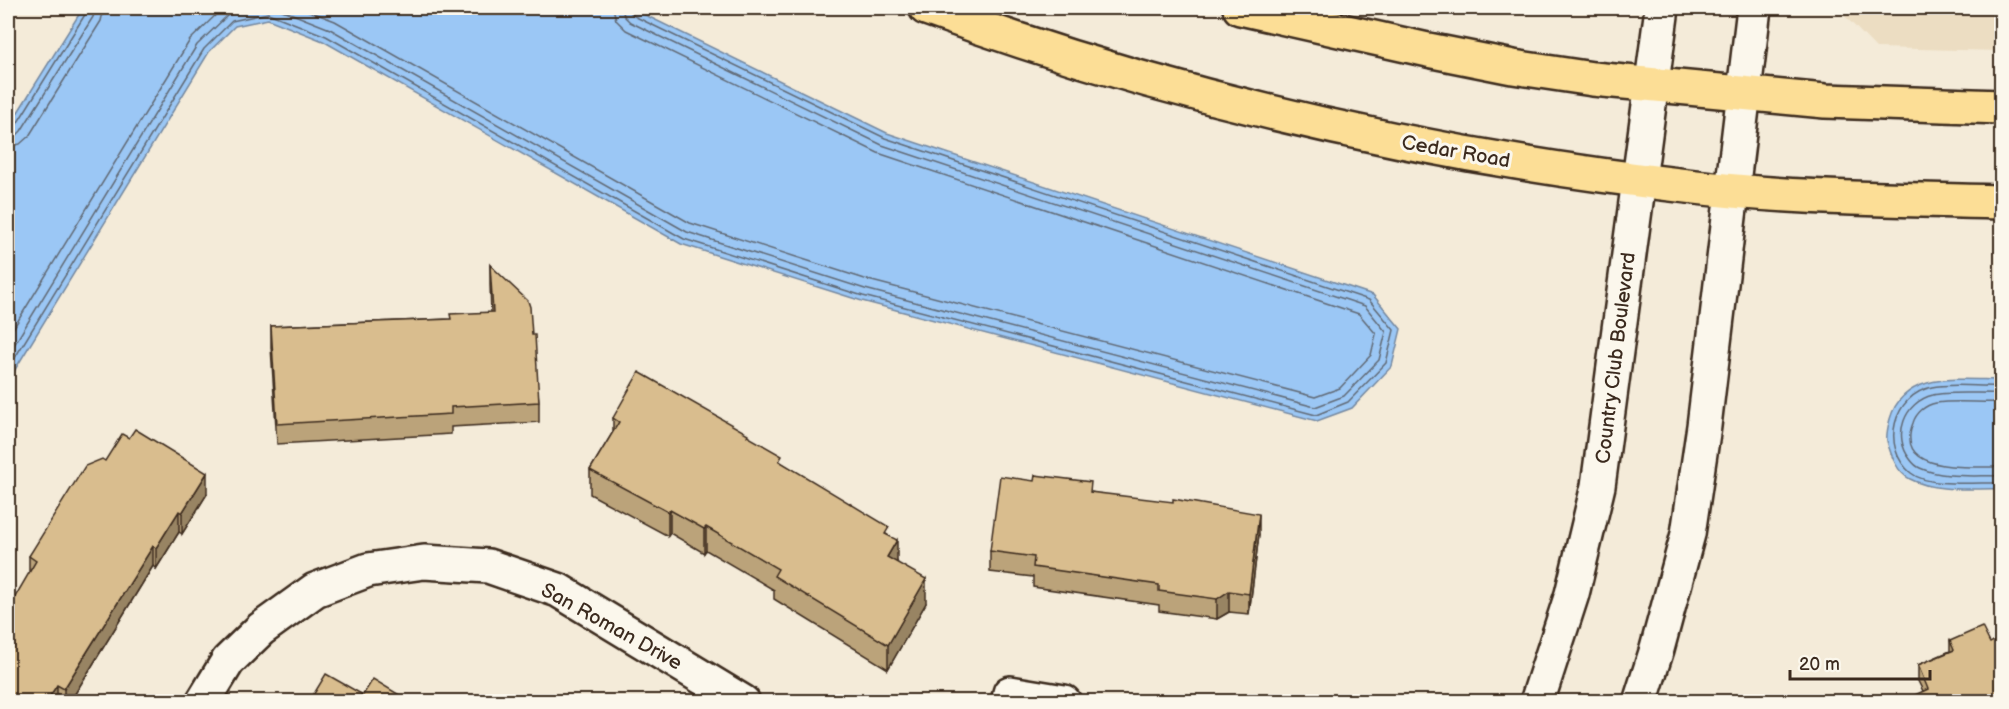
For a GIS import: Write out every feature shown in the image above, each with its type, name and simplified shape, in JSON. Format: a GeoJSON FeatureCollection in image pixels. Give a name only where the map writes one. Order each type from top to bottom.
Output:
{"type":"FeatureCollection","features":[{"type":"Feature","properties":{"kind":"main road","name":"Cedar Road"},"geometry":{"type":"LineString","coordinates":[[926,8],[1096,64],[1278,115],[1421,145],[1638,179],[1731,190],[1798,195],[2001,202]]}},
{"type":"Feature","properties":{"kind":"main road"},"geometry":{"type":"LineString","coordinates":[[1240,8],[1356,35],[1513,67],[1651,84],[1825,101],[2001,107]]}},
{"type":"Feature","properties":{"kind":"street","name":"Country Club Boulevard"},"geometry":{"type":"LineString","coordinates":[[1537,702],[1572,594],[1598,486],[1662,8]]}},
{"type":"Feature","properties":{"kind":"street"},"geometry":{"type":"LineString","coordinates":[[1640,702],[1688,534],[1704,426],[1754,8]]}},
{"type":"Feature","properties":{"kind":"street","name":"San Roman Drive"},"geometry":{"type":"LineString","coordinates":[[203,702],[228,661],[261,628],[315,590],[368,570],[424,562],[488,566],[558,590],[743,702]]}},
{"type":"Feature","properties":{"kind":"street"},"geometry":{"type":"LineString","coordinates":[[1008,702],[1010,693],[1064,702]]}},
{"type":"Feature","properties":{"kind":"shaded area"},"geometry":{"type":"Polygon","coordinates":[[[1837,8],[2001,8],[2001,51],[1876,48],[1837,8]]]}},
{"type":"Feature","properties":{"kind":"water"},"geometry":{"type":"Polygon","coordinates":[[[83,8],[631,8],[887,133],[1373,295],[1401,329],[1392,366],[1352,408],[1317,421],[862,301],[681,244],[323,41],[268,19],[235,26],[209,52],[8,381],[8,128],[83,8]]]}},
{"type":"Feature","properties":{"kind":"water"},"geometry":{"type":"Polygon","coordinates":[[[2001,380],[2001,489],[1943,488],[1920,483],[1901,472],[1893,458],[1887,435],[1890,419],[1897,403],[1908,392],[1936,381],[2001,380]]]}},
{"type":"Feature","properties":{"kind":"building"},"geometry":{"type":"Polygon","coordinates":[[[490,265],[528,301],[532,335],[535,335],[539,402],[451,407],[451,414],[277,424],[271,326],[451,319],[450,314],[493,312],[490,265]]]}},
{"type":"Feature","properties":{"kind":"building"},"geometry":{"type":"Polygon","coordinates":[[[639,372],[748,434],[747,436],[782,456],[779,461],[889,527],[885,534],[897,540],[887,557],[926,579],[888,645],[774,576],[778,569],[706,527],[704,529],[670,510],[668,512],[590,470],[619,422],[613,418],[639,372]]]}},
{"type":"Feature","properties":{"kind":"building"},"geometry":{"type":"Polygon","coordinates":[[[135,429],[207,473],[182,513],[179,511],[156,548],[153,546],[64,689],[57,685],[46,702],[8,702],[8,609],[36,561],[29,556],[85,466],[102,459],[105,461],[122,434],[129,438],[135,429]]]}},
{"type":"Feature","properties":{"kind":"building"},"geometry":{"type":"Polygon","coordinates":[[[1035,475],[1091,482],[1090,492],[1173,502],[1173,499],[1259,514],[1249,594],[1229,591],[1217,599],[1159,591],[1159,585],[1033,567],[1034,557],[990,551],[1000,476],[1034,481],[1035,475]]]}},
{"type":"Feature","properties":{"kind":"building"},"geometry":{"type":"Polygon","coordinates":[[[1982,627],[1990,643],[2001,637],[2001,702],[1900,702],[1928,689],[1918,665],[1954,650],[1950,641],[1982,627]]]}},
{"type":"Feature","properties":{"kind":"building"},"geometry":{"type":"Polygon","coordinates":[[[326,674],[363,695],[373,679],[411,702],[309,702],[326,674]]]}},
{"type":"Feature","properties":{"kind":"building"},"geometry":{"type":"Polygon","coordinates":[[[1314,694],[1357,702],[1313,702],[1314,694]]]}}]}
